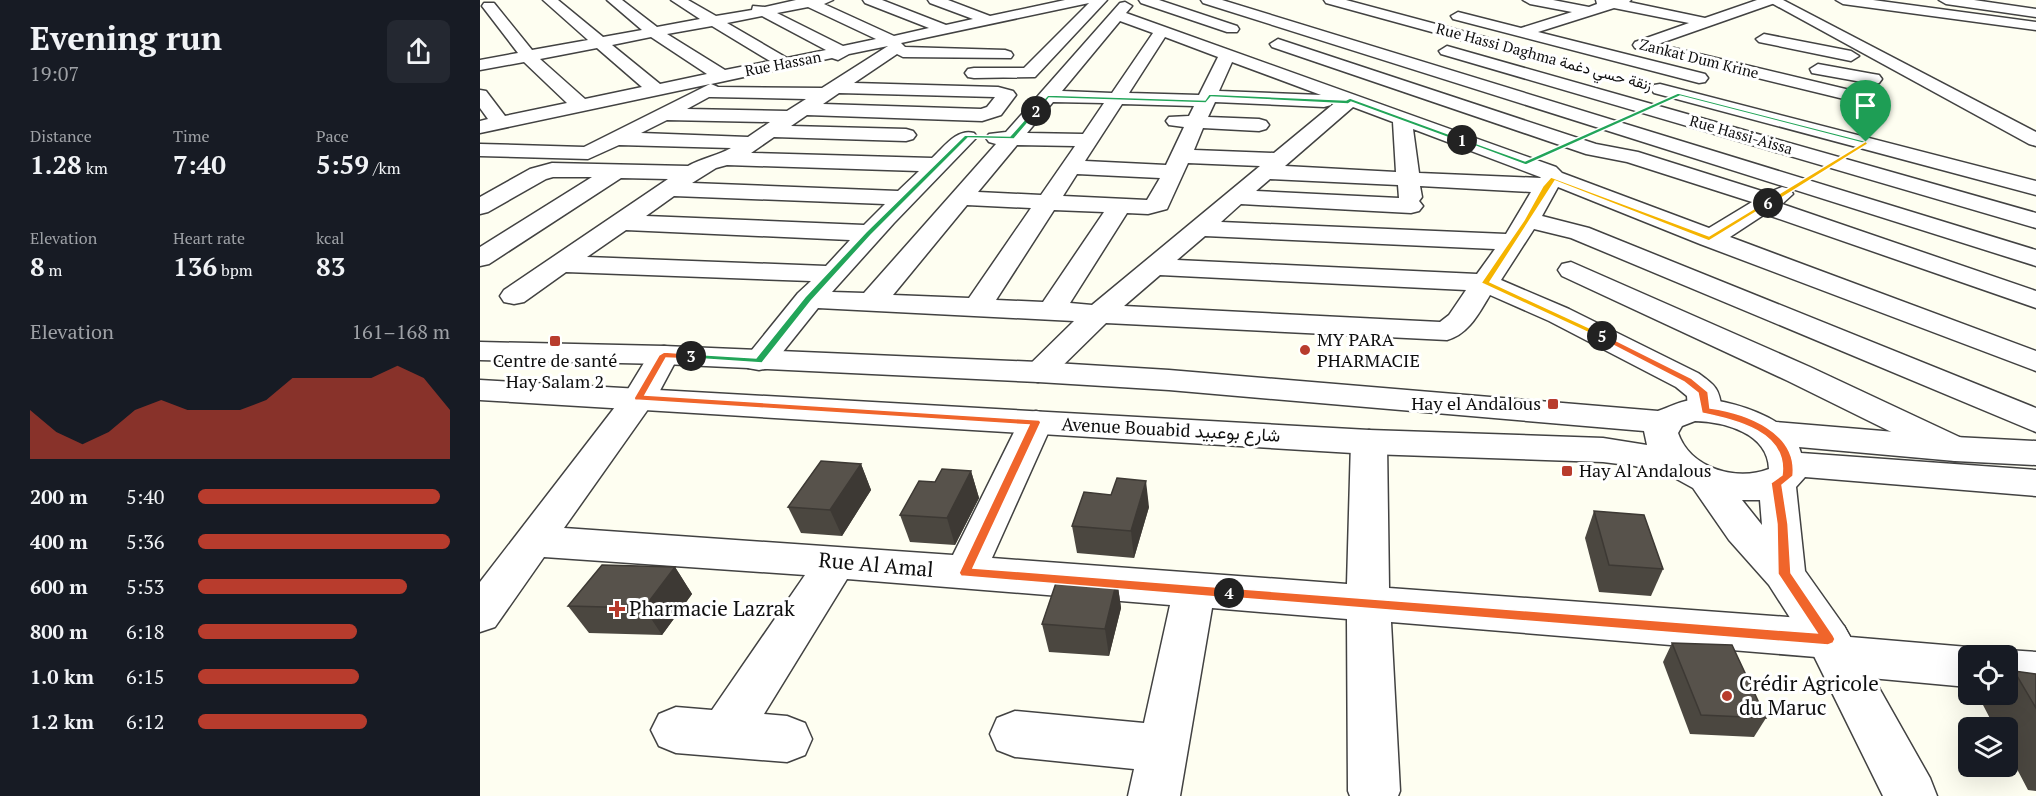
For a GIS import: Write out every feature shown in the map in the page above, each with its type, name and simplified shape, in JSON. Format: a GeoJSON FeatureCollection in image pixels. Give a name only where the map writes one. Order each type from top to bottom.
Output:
{"type":"FeatureCollection","features":[{"type":"Feature","properties":{"kind":"street"},"geometry":{"type":"LineString","coordinates":[[550,0],[656,90]]}},
{"type":"Feature","properties":{"kind":"street"},"geometry":{"type":"LineString","coordinates":[[614,0],[655,33],[734,74],[808,74],[843,51]]}},
{"type":"Feature","properties":{"kind":"street"},"geometry":{"type":"LineString","coordinates":[[678,0],[785,63]]}},
{"type":"Feature","properties":{"kind":"street"},"geometry":{"type":"LineString","coordinates":[[740,0],[843,51]]}},
{"type":"Feature","properties":{"kind":"street"},"geometry":{"type":"LineString","coordinates":[[480,65],[826,0]]}},
{"type":"Feature","properties":{"kind":"street"},"geometry":{"type":"LineString","coordinates":[[870,0],[946,30]]}},
{"type":"Feature","properties":{"kind":"street"},"geometry":{"type":"LineString","coordinates":[[935,0],[982,22],[1032,26],[1056,4]]}},
{"type":"Feature","properties":{"kind":"street","name":"Rue Hassan"},"geometry":{"type":"LineString","coordinates":[[586,119],[605,101],[843,51],[899,47],[946,30],[1056,4],[1085,0]]}},
{"type":"Feature","properties":{"kind":"street"},"geometry":{"type":"LineString","coordinates":[[956,73],[1026,74],[1100,0]]}},
{"type":"Feature","properties":{"kind":"street"},"geometry":{"type":"LineString","coordinates":[[1146,0],[1243,33]]}},
{"type":"Feature","properties":{"kind":"street"},"geometry":{"type":"LineString","coordinates":[[1208,0],[2036,258]]}},
{"type":"Feature","properties":{"kind":"street"},"geometry":{"type":"LineString","coordinates":[[1530,0],[1590,7],[1677,32],[1772,0],[2036,141]]}},
{"type":"Feature","properties":{"kind":"street"},"geometry":{"type":"LineString","coordinates":[[1666,0],[1732,13]]}},
{"type":"Feature","properties":{"kind":"street"},"geometry":{"type":"LineString","coordinates":[[1843,0],[1935,13],[2036,4]]}},
{"type":"Feature","properties":{"kind":"street"},"geometry":{"type":"LineString","coordinates":[[1935,13],[1945,0],[2036,13]]}},
{"type":"Feature","properties":{"kind":"street"},"geometry":{"type":"LineString","coordinates":[[807,2],[899,47],[1046,56]]}},
{"type":"Feature","properties":{"kind":"street"},"geometry":{"type":"LineString","coordinates":[[1416,64],[1454,52],[1504,47],[1521,32],[1590,7],[1619,2],[1706,22]]}},
{"type":"Feature","properties":{"kind":"street"},"geometry":{"type":"LineString","coordinates":[[1004,3],[1028,12]]}},
{"type":"Feature","properties":{"kind":"street","name":"Rue Hassi Daghma زنقة حسي دغمة"},"geometry":{"type":"LineString","coordinates":[[1325,4],[1504,47]]}},
{"type":"Feature","properties":{"kind":"street","name":"Rue Hassi-Aissa"},"geometry":{"type":"LineString","coordinates":[[1325,4],[1454,52],[2036,221]]}},
{"type":"Feature","properties":{"kind":"street"},"geometry":{"type":"LineString","coordinates":[[490,6],[528,55],[586,119]]}},
{"type":"Feature","properties":{"kind":"street"},"geometry":{"type":"LineString","coordinates":[[2002,7],[2036,26]]}},
{"type":"Feature","properties":{"kind":"street"},"geometry":{"type":"LineString","coordinates":[[808,299],[1447,331],[1454,327],[1520,231],[1550,182],[1551,173],[1162,31],[1122,11],[872,302]]}},
{"type":"Feature","properties":{"kind":"street"},"geometry":{"type":"LineString","coordinates":[[1444,13],[1521,32],[1711,71]]}},
{"type":"Feature","properties":{"kind":"street"},"geometry":{"type":"LineString","coordinates":[[1522,14],[1595,34]]}},
{"type":"Feature","properties":{"kind":"street"},"geometry":{"type":"LineString","coordinates":[[1812,21],[1758,42],[1893,64]]}},
{"type":"Feature","properties":{"kind":"street"},"geometry":{"type":"LineString","coordinates":[[977,307],[1162,31]]}},
{"type":"Feature","properties":{"kind":"street","name":"Zankat Dum Krine"},"geometry":{"type":"LineString","coordinates":[[1677,32],[1635,44],[1711,71],[1737,69],[1848,95]]}},
{"type":"Feature","properties":{"kind":"street"},"geometry":{"type":"LineString","coordinates":[[727,159],[798,113],[839,80],[899,47],[1004,40]]}},
{"type":"Feature","properties":{"kind":"street"},"geometry":{"type":"LineString","coordinates":[[1037,40],[1059,41]]}},
{"type":"Feature","properties":{"kind":"street"},"geometry":{"type":"LineString","coordinates":[[1265,40],[1593,150],[1630,156],[2036,300]]}},
{"type":"Feature","properties":{"kind":"street"},"geometry":{"type":"LineString","coordinates":[[1526,163],[1680,94],[1734,52],[1773,60]]}},
{"type":"Feature","properties":{"kind":"street"},"geometry":{"type":"LineString","coordinates":[[668,189],[902,200],[1048,202],[1148,207],[1159,204],[1227,54]]}},
{"type":"Feature","properties":{"kind":"street"},"geometry":{"type":"LineString","coordinates":[[1076,62],[1097,62]]}},
{"type":"Feature","properties":{"kind":"street"},"geometry":{"type":"LineString","coordinates":[[1801,126],[1893,64]]}},
{"type":"Feature","properties":{"kind":"street"},"geometry":{"type":"LineString","coordinates":[[1805,66],[1873,79]]}},
{"type":"Feature","properties":{"kind":"street"},"geometry":{"type":"LineString","coordinates":[[1269,98],[1276,73]]}},
{"type":"Feature","properties":{"kind":"street"},"geometry":{"type":"LineString","coordinates":[[480,150],[583,154],[596,151],[734,74]]}},
{"type":"Feature","properties":{"kind":"street"},"geometry":{"type":"LineString","coordinates":[[665,114],[982,115],[994,111],[1007,95],[998,92],[839,80],[706,91]]}},
{"type":"Feature","properties":{"kind":"street"},"geometry":{"type":"LineString","coordinates":[[1194,81],[1210,93]]}},
{"type":"Feature","properties":{"kind":"street","name":"Rue Hassi Daghma زنقة حسي دغمة"},"geometry":{"type":"LineString","coordinates":[[1645,85],[2036,188]]}},
{"type":"Feature","properties":{"kind":"street"},"geometry":{"type":"LineString","coordinates":[[1048,96],[1117,98],[1210,93],[1349,101]]}},
{"type":"Feature","properties":{"kind":"street"},"geometry":{"type":"LineString","coordinates":[[480,95],[502,123]]}},
{"type":"Feature","properties":{"kind":"street"},"geometry":{"type":"LineString","coordinates":[[605,101],[683,104]]}},
{"type":"Feature","properties":{"kind":"street"},"geometry":{"type":"LineString","coordinates":[[1038,372],[1098,314],[1349,101]]}},
{"type":"Feature","properties":{"kind":"street"},"geometry":{"type":"LineString","coordinates":[[480,127],[502,123],[586,119],[640,127]]}},
{"type":"Feature","properties":{"kind":"street"},"geometry":{"type":"LineString","coordinates":[[1103,119],[1126,120]]}},
{"type":"Feature","properties":{"kind":"street"},"geometry":{"type":"LineString","coordinates":[[1402,119],[1413,237]]}},
{"type":"Feature","properties":{"kind":"street"},"geometry":{"type":"LineString","coordinates":[[1162,121],[1259,125]]}},
{"type":"Feature","properties":{"kind":"street"},"geometry":{"type":"LineString","coordinates":[[618,138],[920,135]]}},
{"type":"Feature","properties":{"kind":"street"},"geometry":{"type":"LineString","coordinates":[[759,361],[808,299],[869,233],[937,165],[955,136],[1089,140]]}},
{"type":"Feature","properties":{"kind":"street"},"geometry":{"type":"LineString","coordinates":[[1709,239],[1866,142]]}},
{"type":"Feature","properties":{"kind":"street"},"geometry":{"type":"LineString","coordinates":[[480,165],[506,151]]}},
{"type":"Feature","properties":{"kind":"street"},"geometry":{"type":"LineString","coordinates":[[514,296],[619,222],[709,163],[727,159],[937,165]]}},
{"type":"Feature","properties":{"kind":"street"},"geometry":{"type":"LineString","coordinates":[[1071,167],[1178,164],[1272,166],[1409,177],[1550,182],[2036,362]]}},
{"type":"Feature","properties":{"kind":"street"},"geometry":{"type":"LineString","coordinates":[[480,207],[548,171],[692,173]]}},
{"type":"Feature","properties":{"kind":"street"},"geometry":{"type":"LineString","coordinates":[[484,252],[617,171]]}},
{"type":"Feature","properties":{"kind":"street"},"geometry":{"type":"LineString","coordinates":[[1235,197],[1411,206]]}},
{"type":"Feature","properties":{"kind":"street"},"geometry":{"type":"LineString","coordinates":[[1052,311],[1120,206]]}},
{"type":"Feature","properties":{"kind":"street"},"geometry":{"type":"LineString","coordinates":[[619,222],[869,233]]}},
{"type":"Feature","properties":{"kind":"street"},"geometry":{"type":"LineString","coordinates":[[1199,228],[1413,237],[1520,231],[1580,233],[2036,421]]}},
{"type":"Feature","properties":{"kind":"street"},"geometry":{"type":"LineString","coordinates":[[559,264],[831,274]]}},
{"type":"Feature","properties":{"kind":"street"},"geometry":{"type":"LineString","coordinates":[[1155,267],[1485,283],[1559,315],[1680,376],[1703,392],[1705,410]]}},
{"type":"Feature","properties":{"kind":"street"},"geometry":{"type":"LineString","coordinates":[[1571,270],[1799,374],[1955,449]]}},
{"type":"Feature","properties":{"kind":"street"},"geometry":{"type":"LineString","coordinates":[[480,351],[664,355],[1038,372],[1169,380],[1664,422]]}},
{"type":"Feature","properties":{"kind":"street"},"geometry":{"type":"LineString","coordinates":[[480,614],[639,398],[664,355]]}},
{"type":"Feature","properties":{"kind":"street","name":"Avenue Bouabid شارع بوعبيد"},"geometry":{"type":"LineString","coordinates":[[480,390],[1369,442],[1603,450],[1636,454],[1746,489],[1763,488],[1783,474]]}},
{"type":"Feature","properties":{"kind":"street"},"geometry":{"type":"LineString","coordinates":[[1911,796],[1833,648],[1784,574],[1694,474],[1669,455],[1661,443],[1660,431],[1664,422],[1680,412],[1705,410],[1742,419],[1770,433],[1955,449],[2036,453]]}},
{"type":"Feature","properties":{"kind":"street"},"geometry":{"type":"LineString","coordinates":[[965,573],[1036,422]]}},
{"type":"Feature","properties":{"kind":"street"},"geometry":{"type":"LineString","coordinates":[[1770,433],[1785,451],[1782,524],[1784,574]]}},
{"type":"Feature","properties":{"kind":"street"},"geometry":{"type":"LineString","coordinates":[[1369,442],[1368,604],[1374,791]]}},
{"type":"Feature","properties":{"kind":"street"},"geometry":{"type":"LineString","coordinates":[[1783,474],[2036,483]]}},
{"type":"Feature","properties":{"kind":"street","name":"Rue Al Amal"},"geometry":{"type":"LineString","coordinates":[[534,541],[836,562],[1368,604],[1833,648],[1958,666]]}},
{"type":"Feature","properties":{"kind":"street"},"geometry":{"type":"LineString","coordinates":[[724,734],[836,562]]}},
{"type":"Feature","properties":{"kind":"street"},"geometry":{"type":"LineString","coordinates":[[1154,796],[1194,591]]}},
{"type":"Feature","properties":{"kind":"street"},"geometry":{"type":"LineString","coordinates":[[2018,671],[2036,672]]}},
{"type":"Feature","properties":{"kind":"street"},"geometry":{"type":"LineString","coordinates":[[676,730],[787,739]]}},
{"type":"Feature","properties":{"kind":"street"},"geometry":{"type":"LineString","coordinates":[[1015,734],[1164,749]]}},
{"type":"Feature","properties":{"kind":"building"},"geometry":{"type":"Polygon","coordinates":[[[821,461],[861,464],[830,510],[788,507],[821,461]]]}},
{"type":"Feature","properties":{"kind":"building"},"geometry":{"type":"Polygon","coordinates":[[[942,469],[971,471],[947,518],[900,515],[919,481],[935,482],[942,469]]]}},
{"type":"Feature","properties":{"kind":"building"},"geometry":{"type":"Polygon","coordinates":[[[1117,478],[1146,481],[1131,531],[1072,526],[1084,492],[1111,495],[1117,478]]]}},
{"type":"Feature","properties":{"kind":"building"},"geometry":{"type":"Polygon","coordinates":[[[1594,511],[1644,515],[1663,569],[1609,565],[1594,511]]]}},
{"type":"Feature","properties":{"kind":"building"},"geometry":{"type":"Polygon","coordinates":[[[602,565],[675,567],[644,608],[568,606],[602,565]]]}},
{"type":"Feature","properties":{"kind":"building"},"geometry":{"type":"Polygon","coordinates":[[[1058,577],[1117,580],[1105,629],[1042,624],[1058,577]]]}},
{"type":"Feature","properties":{"kind":"building"},"geometry":{"type":"Polygon","coordinates":[[[1672,643],[1732,645],[1766,718],[1701,715],[1672,643]]]}},
{"type":"Feature","properties":{"kind":"building"},"geometry":{"type":"Polygon","coordinates":[[[2018,672],[2036,674],[2036,708],[2018,678],[2018,672]]]}},
{"type":"Feature","properties":{"kind":"place","name":"Centre de santé Hay Salam 2"},"geometry":{"type":"Point","coordinates":[555,341]}},
{"type":"Feature","properties":{"kind":"place","name":"MY PARA PHARMACIE"},"geometry":{"type":"Point","coordinates":[1305,350]}},
{"type":"Feature","properties":{"kind":"place","name":"Hay el Andalous"},"geometry":{"type":"Point","coordinates":[1553,404]}},
{"type":"Feature","properties":{"kind":"place","name":"Hay Al Andalous"},"geometry":{"type":"Point","coordinates":[1567,471]}},
{"type":"Feature","properties":{"kind":"place","name":"Pharmacie Lazrak"},"geometry":{"type":"Point","coordinates":[617,609]}},
{"type":"Feature","properties":{"kind":"place","name":"Crédir Agricole du Maruc"},"geometry":{"type":"Point","coordinates":[1727,696]}},
{"type":"Feature","properties":{"kind":"route"},"geometry":{"type":"LineString","coordinates":[[1680,94],[1866,142],[1709,239],[1554,178],[1546,186],[1528,220],[1485,283],[1559,315],[1687,380],[1703,392],[1705,410],[1742,419],[1770,433],[1785,451],[1789,464],[1787,476],[1777,483],[1782,524],[1784,574],[1828,639],[965,573],[1036,422],[639,398],[664,355],[759,361],[808,299],[869,233],[967,137],[1012,138],[1048,96],[1206,101],[1209,96],[1348,102],[1350,100],[1526,163],[1680,94]]}}]}
